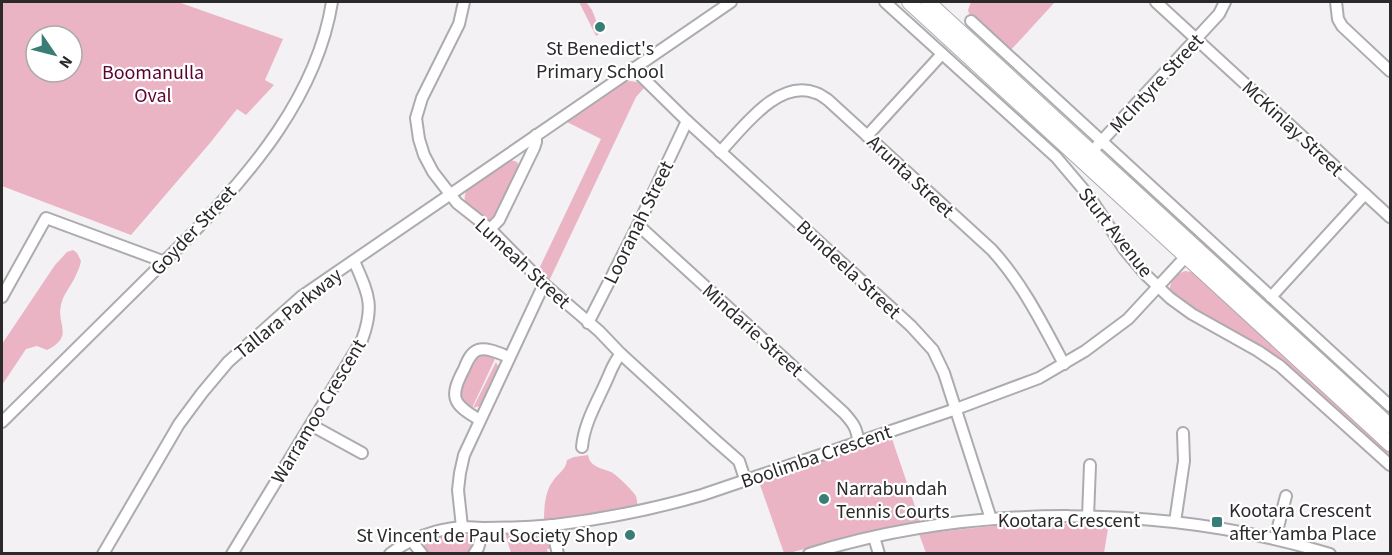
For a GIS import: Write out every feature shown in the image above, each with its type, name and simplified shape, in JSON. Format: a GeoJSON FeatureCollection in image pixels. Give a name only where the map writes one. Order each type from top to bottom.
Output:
{"type":"FeatureCollection","features":[{"type":"Feature","properties":{"kind":"main road","name":"Sturt Avenue"},"geometry":{"type":"LineString","coordinates":[[909,2],[1092,152]]}},
{"type":"Feature","properties":{"kind":"main road","name":"Sturt Avenue"},"geometry":{"type":"LineString","coordinates":[[928,2],[1092,152],[1191,252],[1390,444]]}},
{"type":"Feature","properties":{"kind":"main road","name":"Sturt Avenue"},"geometry":{"type":"LineString","coordinates":[[1191,252],[1390,426]]}},
{"type":"Feature","properties":{"kind":"street","name":"Goyder Street"},"geometry":{"type":"LineString","coordinates":[[2,422],[216,210],[267,147],[288,117],[306,83],[321,47],[332,2]]}},
{"type":"Feature","properties":{"kind":"street","name":"Lumeah Street"},"geometry":{"type":"LineString","coordinates":[[464,2],[459,24],[422,98],[416,118],[424,155],[433,172],[457,203],[490,230],[544,284],[599,331],[621,354],[739,461],[746,479]]}},
{"type":"Feature","properties":{"kind":"street","name":"Tallara Parkway"},"geometry":{"type":"LineString","coordinates":[[108,552],[179,424],[228,362],[270,323],[302,296],[731,2]]}},
{"type":"Feature","properties":{"kind":"street","name":"Sturt Avenue"},"geometry":{"type":"LineString","coordinates":[[885,2],[1056,157],[1089,196],[1124,249],[1170,298],[1192,314],[1280,366],[1390,465]]}},
{"type":"Feature","properties":{"kind":"street","name":"McKinlay Street"},"geometry":{"type":"LineString","coordinates":[[1156,2],[1390,218]]}},
{"type":"Feature","properties":{"kind":"street","name":"McIntyre Street"},"geometry":{"type":"LineString","coordinates":[[1092,152],[1219,14],[1225,2]]}},
{"type":"Feature","properties":{"kind":"street"},"geometry":{"type":"LineString","coordinates":[[1336,2],[1338,20],[1342,26],[1390,71]]}},
{"type":"Feature","properties":{"kind":"street","name":"Sturt Avenue"},"geometry":{"type":"LineString","coordinates":[[970,21],[1092,152],[1271,297],[1390,406]]}},
{"type":"Feature","properties":{"kind":"street"},"geometry":{"type":"LineString","coordinates":[[867,136],[942,54]]}},
{"type":"Feature","properties":{"kind":"street","name":"Bundeela Street"},"geometry":{"type":"LineString","coordinates":[[633,69],[720,152],[911,326],[933,350],[944,373],[992,519]]}},
{"type":"Feature","properties":{"kind":"street","name":"Arunta Street"},"geometry":{"type":"LineString","coordinates":[[720,152],[766,105],[783,94],[800,90],[816,93],[828,100],[992,250],[1007,267],[1029,300],[1064,364]]}},
{"type":"Feature","properties":{"kind":"street","name":"Looranah Street"},"geometry":{"type":"LineString","coordinates":[[588,323],[687,121]]}},
{"type":"Feature","properties":{"kind":"street"},"geometry":{"type":"LineString","coordinates":[[490,230],[499,219],[536,142],[536,135]]}},
{"type":"Feature","properties":{"kind":"street"},"geometry":{"type":"LineString","coordinates":[[509,154],[521,162],[524,167]]}},
{"type":"Feature","properties":{"kind":"street"},"geometry":{"type":"LineString","coordinates":[[1271,297],[1365,194]]}},
{"type":"Feature","properties":{"kind":"street"},"geometry":{"type":"LineString","coordinates":[[2,297],[46,218],[165,262]]}},
{"type":"Feature","properties":{"kind":"street","name":"Mindarie Street"},"geometry":{"type":"LineString","coordinates":[[638,225],[844,413],[854,423],[858,441]]}},
{"type":"Feature","properties":{"kind":"street","name":"Boolimba Crescent"},"geometry":{"type":"LineString","coordinates":[[390,554],[411,540],[424,535],[462,527],[551,525],[660,507],[702,495],[956,409],[1040,378],[1092,346],[1128,319],[1191,252]]}},
{"type":"Feature","properties":{"kind":"street","name":"Warramoo Crescent"},"geometry":{"type":"LineString","coordinates":[[232,554],[362,340],[368,324],[369,305],[354,261]]}},
{"type":"Feature","properties":{"kind":"street"},"geometry":{"type":"LineString","coordinates":[[462,527],[458,490],[464,455],[544,284]]}},
{"type":"Feature","properties":{"kind":"street"},"geometry":{"type":"LineString","coordinates":[[480,420],[456,401],[454,393],[456,384],[470,357],[478,350],[488,350],[509,357]]}},
{"type":"Feature","properties":{"kind":"street"},"geometry":{"type":"LineString","coordinates":[[582,447],[587,422],[621,354]]}},
{"type":"Feature","properties":{"kind":"street"},"geometry":{"type":"LineString","coordinates":[[311,425],[362,453]]}},
{"type":"Feature","properties":{"kind":"street"},"geometry":{"type":"LineString","coordinates":[[1175,522],[1184,461],[1183,433]]}},
{"type":"Feature","properties":{"kind":"street"},"geometry":{"type":"LineString","coordinates":[[1088,517],[1090,465]]}},
{"type":"Feature","properties":{"kind":"street"},"geometry":{"type":"LineString","coordinates":[[1275,539],[1286,496]]}},
{"type":"Feature","properties":{"kind":"street","name":"Kootara Crescent"},"geometry":{"type":"LineString","coordinates":[[809,554],[914,529],[992,519],[1088,517],[1175,522],[1217,528],[1275,539],[1330,554]]}},
{"type":"Feature","properties":{"kind":"street"},"geometry":{"type":"LineString","coordinates":[[551,525],[558,554]]}},
{"type":"Feature","properties":{"kind":"street"},"geometry":{"type":"LineString","coordinates":[[474,554],[484,528]]}},
{"type":"Feature","properties":{"kind":"street"},"geometry":{"type":"LineString","coordinates":[[874,537],[879,554]]}},
{"type":"Feature","properties":{"kind":"street"},"geometry":{"type":"LineString","coordinates":[[411,540],[422,554]]}},
{"type":"Feature","properties":{"kind":"green space","name":"Boomanulla Oval"},"geometry":{"type":"Polygon","coordinates":[[[2,2],[178,2],[283,39],[265,80],[274,85],[246,115],[237,109],[131,235],[2,186],[2,2]]]}},
{"type":"Feature","properties":{"kind":"green space"},"geometry":{"type":"Polygon","coordinates":[[[579,2],[586,2],[592,10],[601,33],[596,36],[579,2]]]}},
{"type":"Feature","properties":{"kind":"green space"},"geometry":{"type":"Polygon","coordinates":[[[971,2],[1055,2],[1009,52],[970,17],[968,10],[971,2]]]}},
{"type":"Feature","properties":{"kind":"green space"},"geometry":{"type":"Polygon","coordinates":[[[637,82],[644,88],[636,97],[549,281],[538,271],[601,139],[565,121],[621,83],[637,82]]]}},
{"type":"Feature","properties":{"kind":"green space"},"geometry":{"type":"Polygon","coordinates":[[[1113,159],[1390,411],[1390,419],[1111,161],[1113,159]]]}},
{"type":"Feature","properties":{"kind":"green space"},"geometry":{"type":"Polygon","coordinates":[[[511,160],[517,162],[521,168],[500,213],[491,221],[487,221],[466,203],[466,193],[469,187],[511,160]]]}},
{"type":"Feature","properties":{"kind":"green space"},"geometry":{"type":"Polygon","coordinates":[[[73,250],[81,261],[62,301],[60,312],[63,330],[60,340],[47,350],[37,346],[26,349],[2,385],[2,344],[55,265],[67,252],[73,250]]]}},
{"type":"Feature","properties":{"kind":"green space"},"geometry":{"type":"Polygon","coordinates":[[[1185,271],[1192,272],[1206,282],[1390,451],[1390,460],[1306,382],[1174,296],[1170,291],[1172,282],[1176,276],[1185,271]]]}},
{"type":"Feature","properties":{"kind":"green space"},"geometry":{"type":"Polygon","coordinates":[[[485,354],[495,359],[472,408],[468,408],[460,402],[460,389],[472,363],[476,358],[485,354]]]}},
{"type":"Feature","properties":{"kind":"green space"},"geometry":{"type":"Polygon","coordinates":[[[496,362],[498,372],[484,402],[473,408],[496,362]]]}},
{"type":"Feature","properties":{"kind":"green space"},"geometry":{"type":"Polygon","coordinates":[[[891,436],[921,524],[859,535],[784,553],[759,482],[891,436]]]}},
{"type":"Feature","properties":{"kind":"green space"},"geometry":{"type":"Polygon","coordinates":[[[588,455],[594,465],[613,473],[628,487],[636,496],[638,506],[544,520],[550,485],[567,460],[588,455]]]}},
{"type":"Feature","properties":{"kind":"green space"},"geometry":{"type":"Polygon","coordinates":[[[1109,523],[1104,553],[926,553],[919,534],[1002,525],[1109,523]]]}},
{"type":"Feature","properties":{"kind":"green space"},"geometry":{"type":"Polygon","coordinates":[[[536,531],[545,535],[550,542],[553,548],[547,549],[548,553],[511,553],[505,533],[536,531]]]}},
{"type":"Feature","properties":{"kind":"green space"},"geometry":{"type":"Polygon","coordinates":[[[468,535],[475,541],[470,553],[425,554],[423,547],[428,540],[468,535]]]}},
{"type":"Feature","properties":{"kind":"place","name":"St Benedict's Primary School"},"geometry":{"type":"Point","coordinates":[600,27]}},
{"type":"Feature","properties":{"kind":"place","name":"Narrabundah Tennis Courts"},"geometry":{"type":"Point","coordinates":[824,499]}},
{"type":"Feature","properties":{"kind":"place","name":"Kootara Crescent after Yamba Place"},"geometry":{"type":"Point","coordinates":[1217,522]}},
{"type":"Feature","properties":{"kind":"place","name":"St Vincent de Paul Society Shop"},"geometry":{"type":"Point","coordinates":[630,535]}}]}
